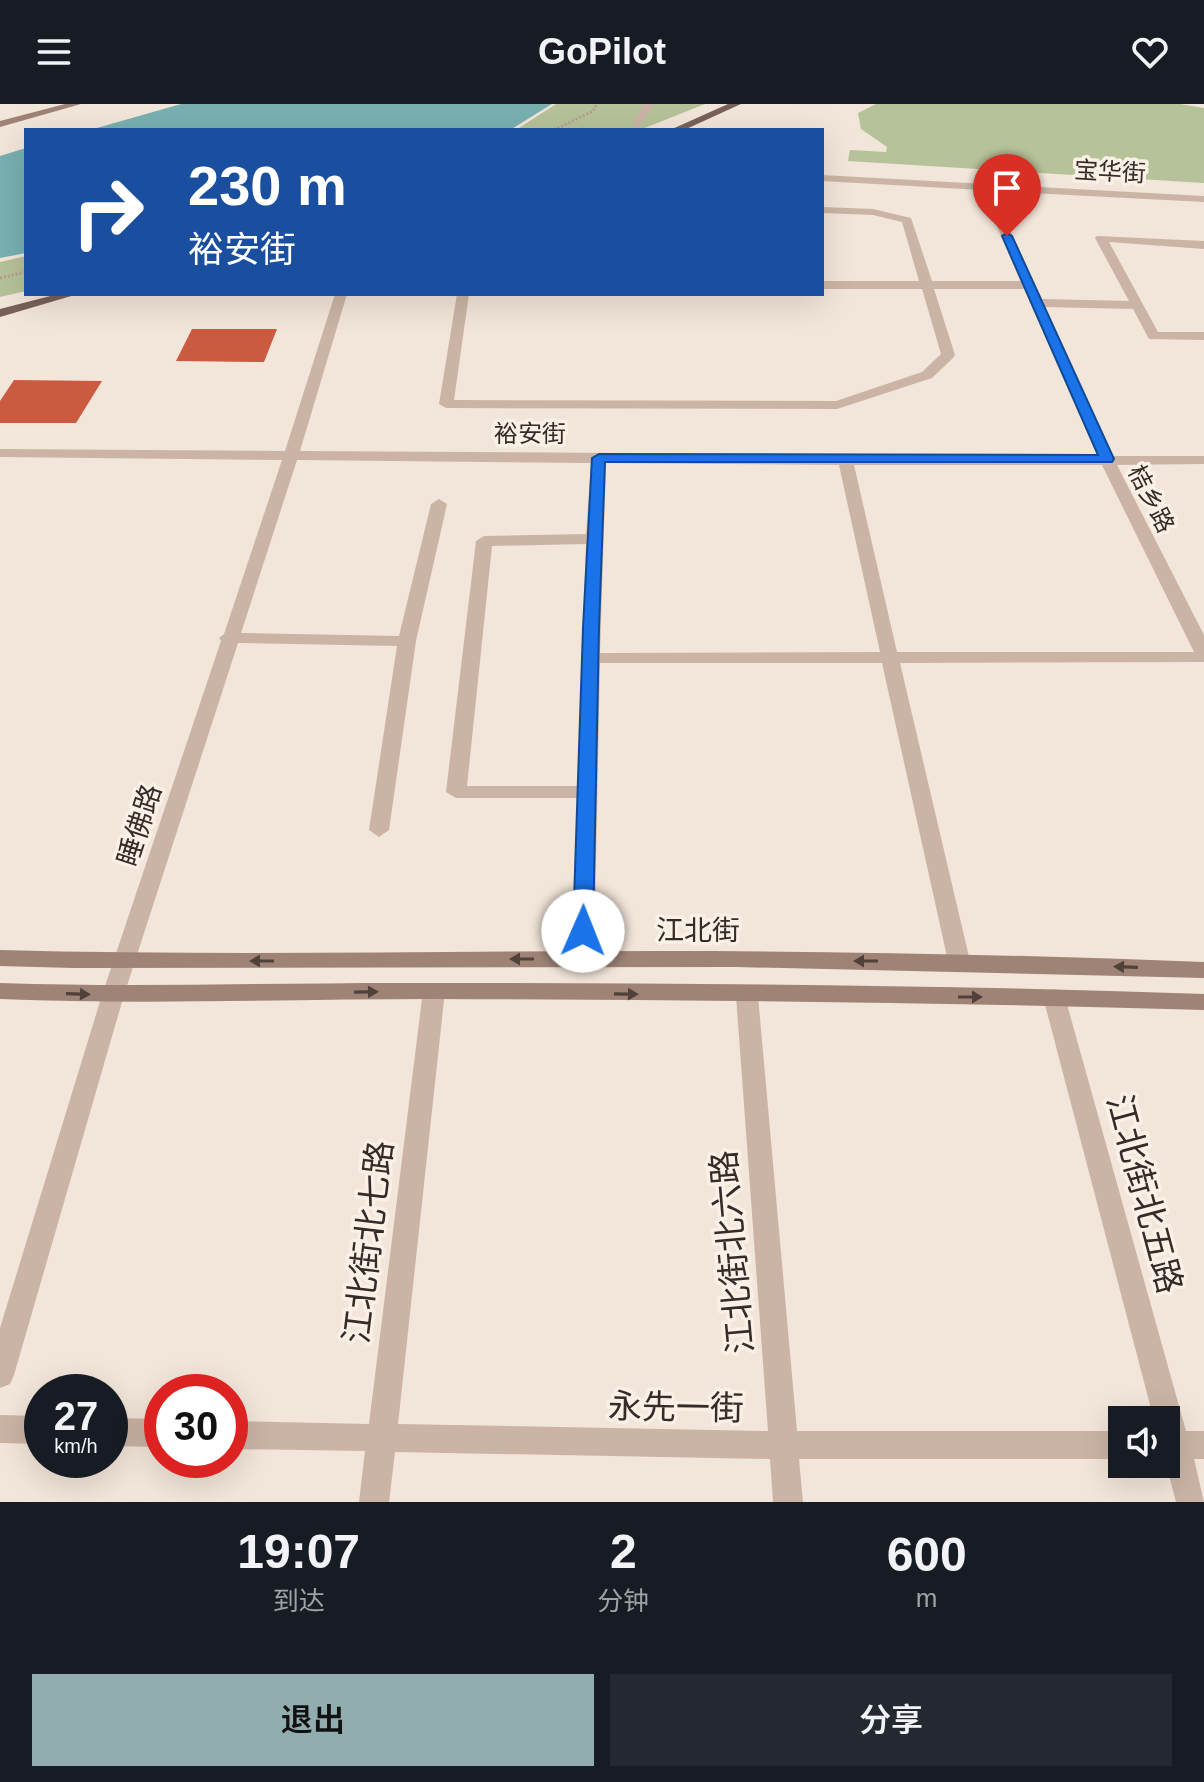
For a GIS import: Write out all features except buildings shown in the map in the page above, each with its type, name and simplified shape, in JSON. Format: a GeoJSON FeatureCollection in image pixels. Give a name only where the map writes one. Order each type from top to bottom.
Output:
{"type":"FeatureCollection","features":[{"type":"Feature","properties":{"kind":"main road"},"geometry":{"type":"LineString","coordinates":[[0,116],[46,104]]}},
{"type":"Feature","properties":{"kind":"main road"},"geometry":{"type":"LineString","coordinates":[[0,124],[76,104]]}},
{"type":"Feature","properties":{"kind":"main road"},"geometry":{"type":"LineString","coordinates":[[680,128],[736,104]]}},
{"type":"Feature","properties":{"kind":"main road"},"geometry":{"type":"LineString","coordinates":[[693,128],[748,104]]}},
{"type":"Feature","properties":{"kind":"main road"},"geometry":{"type":"LineString","coordinates":[[0,310],[45,296]]}},
{"type":"Feature","properties":{"kind":"main road"},"geometry":{"type":"LineString","coordinates":[[0,310],[63,296]]}},
{"type":"Feature","properties":{"kind":"main road","name":"江北街"},"geometry":{"type":"LineString","coordinates":[[0,958],[125,962],[583,959],[959,961],[1204,970]]}},
{"type":"Feature","properties":{"kind":"main road"},"geometry":{"type":"LineString","coordinates":[[0,991],[113,995],[434,991],[1054,997],[1204,1002]]}},
{"type":"Feature","properties":{"kind":"street"},"geometry":{"type":"LineString","coordinates":[[635,125],[649,104]]}},
{"type":"Feature","properties":{"kind":"street","name":"宝华街"},"geometry":{"type":"LineString","coordinates":[[824,178],[1204,199]]}},
{"type":"Feature","properties":{"kind":"street","name":"桔乡路"},"geometry":{"type":"LineString","coordinates":[[985,187],[1107,459],[1204,655]]}},
{"type":"Feature","properties":{"kind":"street"},"geometry":{"type":"LineString","coordinates":[[463,296],[446,404],[837,405],[927,375],[948,355],[907,220],[873,212],[824,210]]}},
{"type":"Feature","properties":{"kind":"street"},"geometry":{"type":"LineString","coordinates":[[1204,245],[1101,238],[1154,336],[1204,336]]}},
{"type":"Feature","properties":{"kind":"street"},"geometry":{"type":"LineString","coordinates":[[824,285],[1029,285]]}},
{"type":"Feature","properties":{"kind":"street","name":"睡佛路"},"geometry":{"type":"LineString","coordinates":[[0,1375],[113,995],[228,638],[291,456],[340,296]]}},
{"type":"Feature","properties":{"kind":"street"},"geometry":{"type":"LineString","coordinates":[[1038,303],[1137,305]]}},
{"type":"Feature","properties":{"kind":"street","name":"裕安街"},"geometry":{"type":"LineString","coordinates":[[0,453],[845,461],[1204,460]]}},
{"type":"Feature","properties":{"kind":"street"},"geometry":{"type":"LineString","coordinates":[[583,959],[590,658],[599,458]]}},
{"type":"Feature","properties":{"kind":"street"},"geometry":{"type":"LineString","coordinates":[[845,461],[959,961]]}},
{"type":"Feature","properties":{"kind":"street"},"geometry":{"type":"LineString","coordinates":[[379,830],[407,641],[439,504]]}},
{"type":"Feature","properties":{"kind":"street"},"geometry":{"type":"LineString","coordinates":[[586,792],[456,792],[484,541],[594,539]]}},
{"type":"Feature","properties":{"kind":"street"},"geometry":{"type":"LineString","coordinates":[[228,638],[407,641]]}},
{"type":"Feature","properties":{"kind":"street"},"geometry":{"type":"LineString","coordinates":[[590,658],[1204,655]]}},
{"type":"Feature","properties":{"kind":"street","name":"江北街北七路"},"geometry":{"type":"LineString","coordinates":[[374,1502],[434,991]]}},
{"type":"Feature","properties":{"kind":"street","name":"江北街北六路"},"geometry":{"type":"LineString","coordinates":[[747,996],[788,1502]]}},
{"type":"Feature","properties":{"kind":"street","name":"江北街北五路"},"geometry":{"type":"LineString","coordinates":[[1054,997],[1182,1445],[1191,1502]]}},
{"type":"Feature","properties":{"kind":"street"},"geometry":{"type":"LineString","coordinates":[[0,1429],[24,1430]]}},
{"type":"Feature","properties":{"kind":"street","name":"永先一街"},"geometry":{"type":"LineString","coordinates":[[248,1436],[784,1445],[1108,1445]]}},
{"type":"Feature","properties":{"kind":"path"},"geometry":{"type":"LineString","coordinates":[[558,128],[593,111],[597,104]]}},
{"type":"Feature","properties":{"kind":"path"},"geometry":{"type":"LineString","coordinates":[[0,278],[24,272]]}},
{"type":"Feature","properties":{"kind":"green space"},"geometry":{"type":"Polygon","coordinates":[[[556,104],[705,104],[645,128],[519,128],[556,104]]]}},
{"type":"Feature","properties":{"kind":"green space"},"geometry":{"type":"Polygon","coordinates":[[[876,104],[1180,104],[1204,108],[1204,183],[848,161],[850,150],[886,152],[887,147],[861,129],[858,113],[876,104]]]}},
{"type":"Feature","properties":{"kind":"green space"},"geometry":{"type":"Polygon","coordinates":[[[24,256],[24,291],[0,297],[0,262],[24,256]]]}},
{"type":"Feature","properties":{"kind":"water"},"geometry":{"type":"Polygon","coordinates":[[[181,104],[552,104],[513,128],[97,128],[181,104]]]}},
{"type":"Feature","properties":{"kind":"water"},"geometry":{"type":"Polygon","coordinates":[[[24,149],[24,253],[0,258],[0,156],[24,149]]]}},
{"type":"Feature","properties":{"kind":"route"},"geometry":{"type":"LineString","coordinates":[[583,931],[599,458],[845,461],[1107,459],[1007,236]]}}]}
